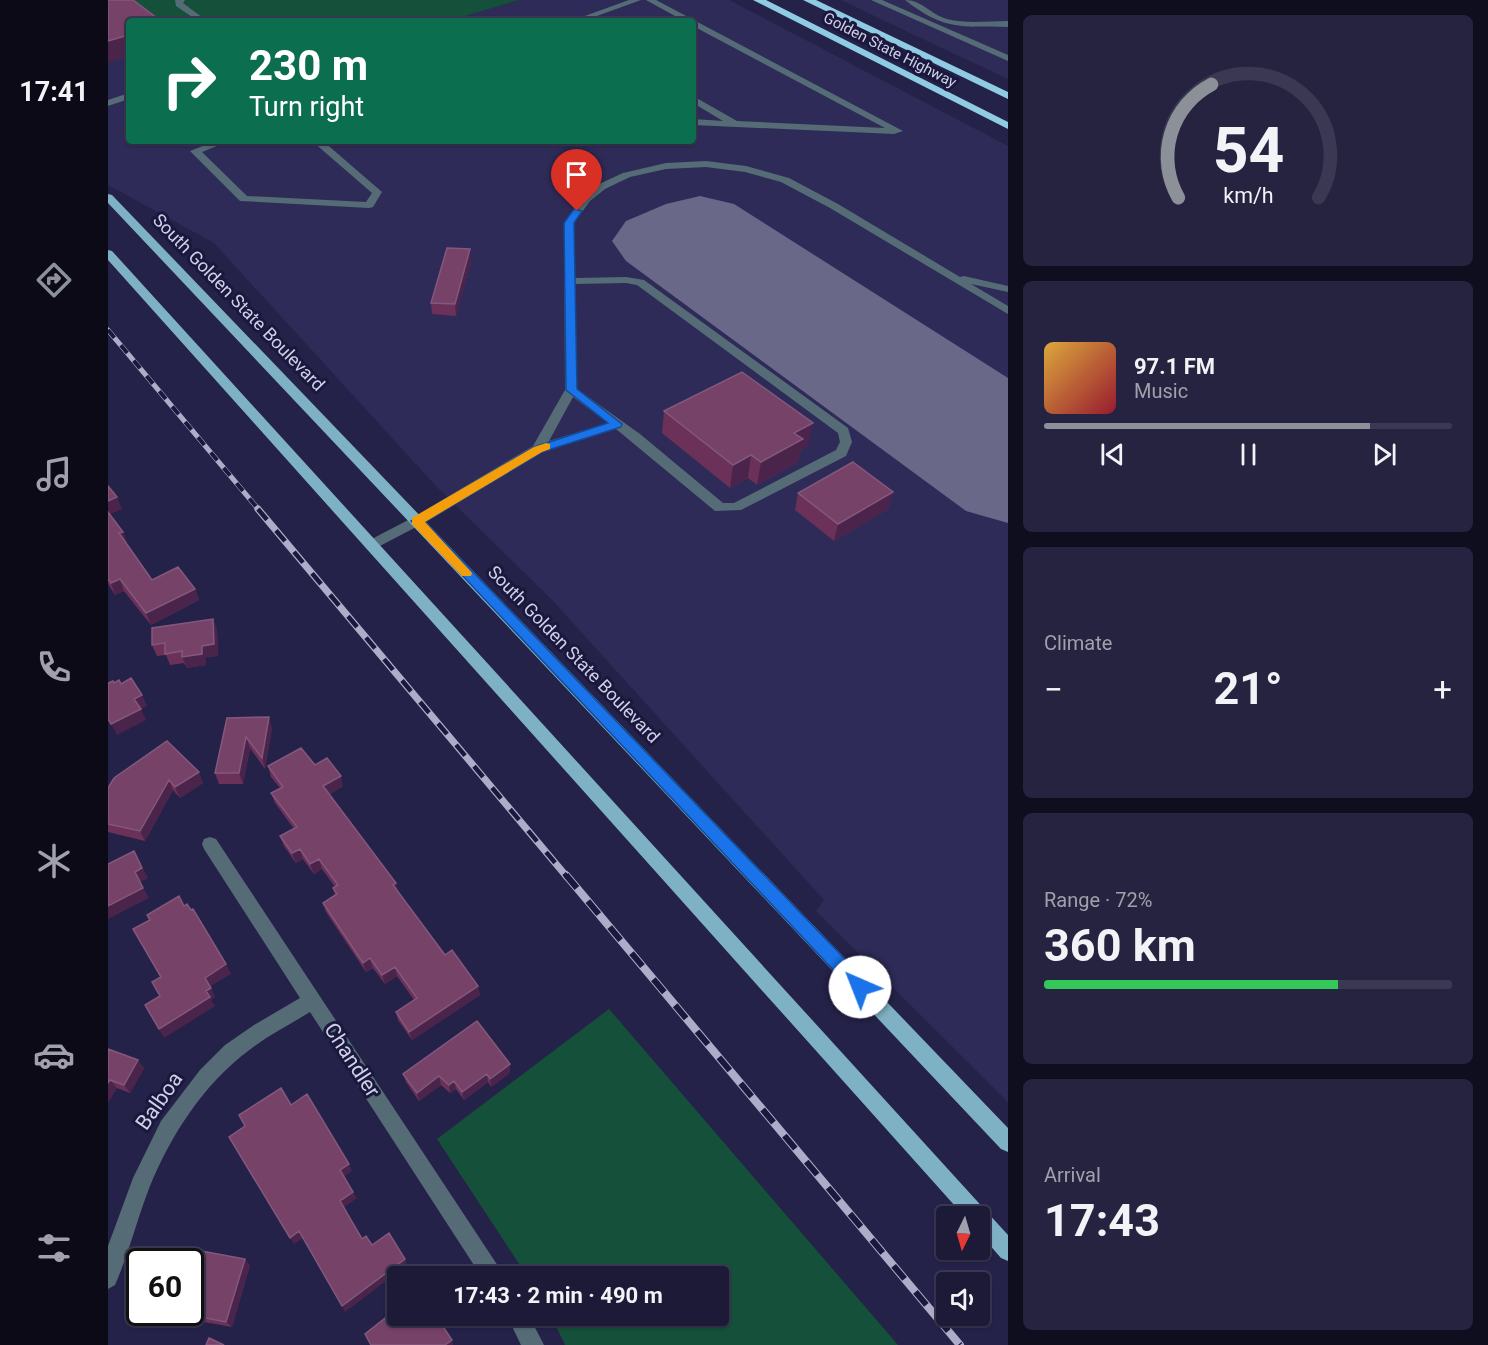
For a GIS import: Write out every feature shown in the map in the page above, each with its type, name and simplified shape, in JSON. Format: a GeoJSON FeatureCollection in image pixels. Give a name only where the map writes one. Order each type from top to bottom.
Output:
{"type":"FeatureCollection","features":[{"type":"Feature","properties":{"kind":"highway","name":"Golden State Highway"},"geometry":{"type":"LineString","coordinates":[[758,0],[1008,126]]}},
{"type":"Feature","properties":{"kind":"highway","name":"Golden State Highway"},"geometry":{"type":"LineString","coordinates":[[808,0],[1008,96]]}},
{"type":"Feature","properties":{"kind":"main road","name":"South Golden State Boulevard"},"geometry":{"type":"LineString","coordinates":[[108,197],[1008,1142]]}},
{"type":"Feature","properties":{"kind":"main road"},"geometry":{"type":"LineString","coordinates":[[108,253],[967,1206]]}},
{"type":"Feature","properties":{"kind":"main road"},"geometry":{"type":"LineString","coordinates":[[990,1231],[1008,1251]]}},
{"type":"Feature","properties":{"kind":"street"},"geometry":{"type":"LineString","coordinates":[[180,0],[179,4],[199,18]]}},
{"type":"Feature","properties":{"kind":"street"},"geometry":{"type":"LineString","coordinates":[[584,18],[637,0]]}},
{"type":"Feature","properties":{"kind":"street"},"geometry":{"type":"LineString","coordinates":[[650,0],[684,18]]}},
{"type":"Feature","properties":{"kind":"street"},"geometry":{"type":"LineString","coordinates":[[874,0],[1008,58]]}},
{"type":"Feature","properties":{"kind":"street"},"geometry":{"type":"LineString","coordinates":[[891,7],[909,0],[919,5],[924,13],[943,21],[1008,24]]}},
{"type":"Feature","properties":{"kind":"street"},"geometry":{"type":"LineString","coordinates":[[696,25],[898,131],[696,122]]}},
{"type":"Feature","properties":{"kind":"street"},"geometry":{"type":"LineString","coordinates":[[108,103],[126,97]]}},
{"type":"Feature","properties":{"kind":"street"},"geometry":{"type":"LineString","coordinates":[[696,101],[737,124]]}},
{"type":"Feature","properties":{"kind":"street"},"geometry":{"type":"LineString","coordinates":[[215,144],[195,151],[244,199],[369,204],[377,192],[321,144]]}},
{"type":"Feature","properties":{"kind":"street"},"geometry":{"type":"LineString","coordinates":[[538,449],[572,390],[568,281],[569,223],[586,200],[601,188],[627,175],[666,166],[706,164],[746,169],[785,180],[834,206],[1008,310]]}},
{"type":"Feature","properties":{"kind":"street"},"geometry":{"type":"LineString","coordinates":[[950,276],[1008,289]]}},
{"type":"Feature","properties":{"kind":"street"},"geometry":{"type":"LineString","coordinates":[[568,281],[626,280],[640,282],[844,431],[846,442],[841,453],[736,507],[720,508],[636,437],[572,390]]}},
{"type":"Feature","properties":{"kind":"street"},"geometry":{"type":"LineString","coordinates":[[371,545],[417,521],[538,449],[617,424]]}},
{"type":"Feature","properties":{"kind":"street","name":"Chandler"},"geometry":{"type":"LineString","coordinates":[[210,844],[486,1266]]}},
{"type":"Feature","properties":{"kind":"street","name":"Balboa"},"geometry":{"type":"LineString","coordinates":[[108,1278],[141,1179],[159,1141],[178,1112],[203,1080],[233,1051],[313,1000]]}},
{"type":"Feature","properties":{"kind":"street"},"geometry":{"type":"LineString","coordinates":[[523,1326],[533,1345]]}},
{"type":"Feature","properties":{"kind":"shaded area"},"geometry":{"type":"Polygon","coordinates":[[[108,0],[128,0],[126,144],[696,144],[696,18],[459,18],[519,0],[729,0],[1008,146],[1008,1102],[816,911],[824,900],[553,601],[435,485],[214,243],[108,185],[108,0]]]}},
{"type":"Feature","properties":{"kind":"shaded area"},"geometry":{"type":"Polygon","coordinates":[[[841,0],[1008,0],[1008,79],[908,32],[841,0]]]}},
{"type":"Feature","properties":{"kind":"green space"},"geometry":{"type":"Polygon","coordinates":[[[128,0],[519,0],[459,18],[151,18],[128,0]]]}},
{"type":"Feature","properties":{"kind":"green space"},"geometry":{"type":"Polygon","coordinates":[[[609,1009],[898,1345],[565,1345],[556,1326],[729,1326],[729,1266],[520,1266],[437,1139],[609,1009]]]}},
{"type":"Feature","properties":{"kind":"building"},"geometry":{"type":"Polygon","coordinates":[[[108,0],[133,0],[157,18],[126,18],[126,36],[108,41],[108,0]]]}},
{"type":"Feature","properties":{"kind":"building"},"geometry":{"type":"Polygon","coordinates":[[[447,248],[470,249],[455,304],[431,303],[447,248]]]}},
{"type":"Feature","properties":{"kind":"building"},"geometry":{"type":"Polygon","coordinates":[[[742,372],[813,423],[794,433],[803,439],[761,462],[751,455],[733,465],[664,411],[742,372]]]}},
{"type":"Feature","properties":{"kind":"building"},"geometry":{"type":"Polygon","coordinates":[[[853,462],[893,492],[838,524],[798,493],[853,462]]]}},
{"type":"Feature","properties":{"kind":"building"},"geometry":{"type":"Polygon","coordinates":[[[108,486],[117,497],[108,501],[108,486]]]}},
{"type":"Feature","properties":{"kind":"building"},"geometry":{"type":"Polygon","coordinates":[[[108,512],[123,532],[119,533],[152,580],[178,567],[195,589],[146,613],[120,579],[111,583],[108,579],[108,512]]]}},
{"type":"Feature","properties":{"kind":"building"},"geometry":{"type":"Polygon","coordinates":[[[213,619],[214,644],[202,646],[202,654],[182,657],[182,651],[165,654],[165,643],[152,645],[152,628],[213,619]]]}},
{"type":"Feature","properties":{"kind":"building"},"geometry":{"type":"Polygon","coordinates":[[[131,678],[142,695],[134,699],[141,709],[111,724],[108,719],[108,683],[119,680],[121,684],[131,678]]]}},
{"type":"Feature","properties":{"kind":"building"},"geometry":{"type":"Polygon","coordinates":[[[269,717],[262,758],[246,737],[239,773],[215,773],[227,718],[269,717]]]}},
{"type":"Feature","properties":{"kind":"building"},"geometry":{"type":"Polygon","coordinates":[[[167,741],[199,772],[175,787],[169,780],[140,831],[108,824],[108,788],[114,778],[167,741]]]}},
{"type":"Feature","properties":{"kind":"building"},"geometry":{"type":"Polygon","coordinates":[[[301,748],[315,765],[327,758],[341,776],[323,786],[396,883],[393,885],[445,955],[452,950],[478,986],[409,1032],[396,1012],[417,998],[395,967],[382,975],[370,958],[363,963],[323,903],[337,894],[333,888],[338,885],[319,859],[310,864],[300,849],[292,853],[280,836],[297,827],[271,793],[283,787],[268,766],[301,748]]]}},
{"type":"Feature","properties":{"kind":"building"},"geometry":{"type":"Polygon","coordinates":[[[134,851],[142,868],[135,872],[143,888],[108,906],[108,864],[134,851]]]}},
{"type":"Feature","properties":{"kind":"building"},"geometry":{"type":"Polygon","coordinates":[[[179,896],[184,906],[187,904],[191,910],[193,909],[226,964],[205,978],[211,988],[206,991],[210,997],[159,1029],[145,1005],[160,996],[152,982],[161,977],[133,929],[150,920],[147,915],[179,896]]]}},
{"type":"Feature","properties":{"kind":"building"},"geometry":{"type":"Polygon","coordinates":[[[477,1021],[510,1064],[490,1079],[487,1074],[462,1092],[454,1081],[449,1085],[439,1076],[417,1093],[403,1074],[477,1021]]]}},
{"type":"Feature","properties":{"kind":"building"},"geometry":{"type":"Polygon","coordinates":[[[108,1049],[138,1060],[124,1085],[110,1080],[108,1083],[108,1049]]]}},
{"type":"Feature","properties":{"kind":"building"},"geometry":{"type":"Polygon","coordinates":[[[281,1088],[291,1105],[307,1094],[349,1164],[340,1170],[353,1192],[340,1201],[362,1239],[366,1236],[372,1245],[389,1233],[405,1259],[396,1266],[387,1266],[387,1272],[342,1306],[299,1231],[290,1238],[229,1137],[245,1126],[239,1115],[281,1088]]]}},
{"type":"Feature","properties":{"kind":"building"},"geometry":{"type":"Polygon","coordinates":[[[204,1251],[245,1259],[226,1322],[204,1318],[204,1251]]]}},
{"type":"Feature","properties":{"kind":"building"},"geometry":{"type":"Polygon","coordinates":[[[387,1317],[387,1326],[443,1326],[452,1340],[445,1345],[371,1345],[365,1334],[387,1317]]]}},
{"type":"Feature","properties":{"kind":"building"},"geometry":{"type":"Polygon","coordinates":[[[209,1338],[224,1345],[206,1345],[209,1338]]]}},
{"type":"Feature","properties":{"kind":"runway"},"geometry":{"type":"LineString","coordinates":[[1008,430],[700,224],[660,241],[1008,483]]}},
{"type":"Feature","properties":{"kind":"railway"},"geometry":{"type":"LineString","coordinates":[[108,330],[259,510]]}},
{"type":"Feature","properties":{"kind":"railway"},"geometry":{"type":"LineString","coordinates":[[258,509],[567,877]]}},
{"type":"Feature","properties":{"kind":"railway"},"geometry":{"type":"LineString","coordinates":[[566,875],[960,1345]]}},
{"type":"Feature","properties":{"kind":"slow traffic"},"geometry":{"type":"LineString","coordinates":[[466,573],[417,521],[538,449],[546,447]]}},
{"type":"Feature","properties":{"kind":"route"},"geometry":{"type":"LineString","coordinates":[[577,211],[569,223],[568,258],[572,390],[617,424],[538,449],[417,521],[860,987]]}}]}
